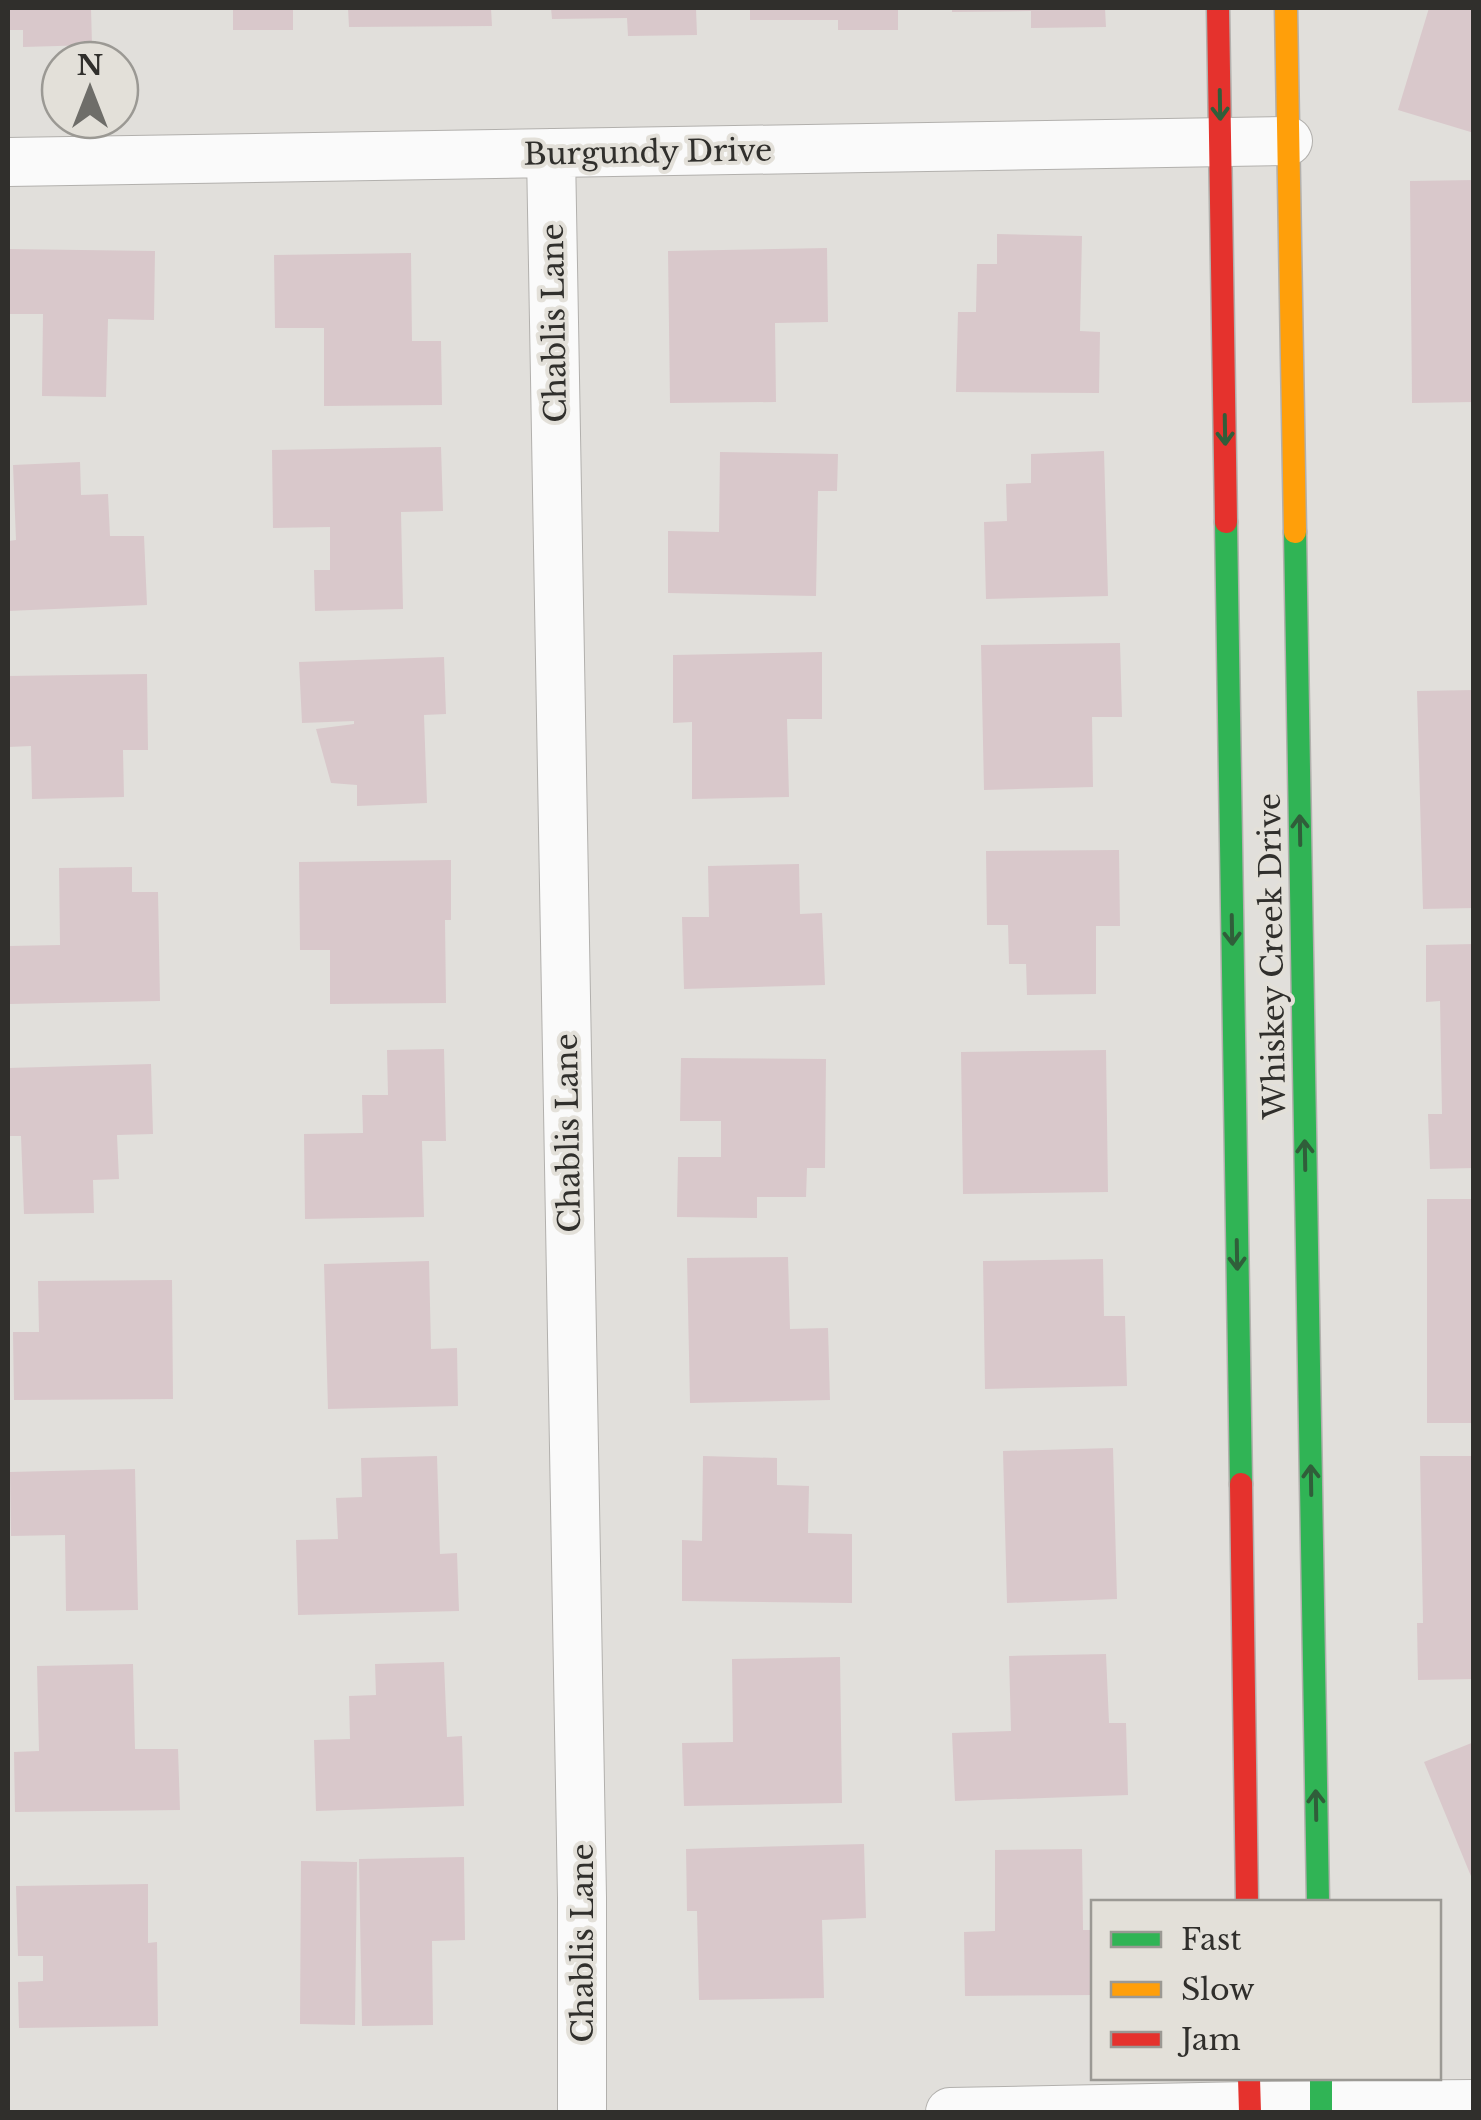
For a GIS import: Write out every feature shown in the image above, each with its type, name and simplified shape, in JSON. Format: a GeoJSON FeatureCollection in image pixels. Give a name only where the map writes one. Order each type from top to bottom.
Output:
{"type":"FeatureCollection","features":[{"type":"Feature","properties":{"kind":"street","name":"Whiskey Creek Drive"},"geometry":{"type":"LineString","coordinates":[[1218,8],[1246,1900]]}},
{"type":"Feature","properties":{"kind":"street","name":"Whiskey Creek Drive"},"geometry":{"type":"LineString","coordinates":[[1286,8],[1318,1900]]}},
{"type":"Feature","properties":{"kind":"street","name":"Burgundy Drive"},"geometry":{"type":"LineString","coordinates":[[8,162],[1288,141]]}},
{"type":"Feature","properties":{"kind":"street","name":"Chablis Lane"},"geometry":{"type":"LineString","coordinates":[[551,153],[582,1898],[582,2112]]}},
{"type":"Feature","properties":{"kind":"street"},"geometry":{"type":"LineString","coordinates":[[950,2112],[1250,2099],[1474,2104]]}},
{"type":"Feature","properties":{"kind":"building"},"geometry":{"type":"Polygon","coordinates":[[[8,8],[91,8],[92,40],[40,40],[40,47],[23,47],[23,30],[8,30],[8,8]]]}},
{"type":"Feature","properties":{"kind":"building"},"geometry":{"type":"Polygon","coordinates":[[[233,8],[293,8],[293,30],[233,30],[233,8]]]}},
{"type":"Feature","properties":{"kind":"building"},"geometry":{"type":"Polygon","coordinates":[[[348,8],[491,8],[492,26],[349,27],[348,8]]]}},
{"type":"Feature","properties":{"kind":"building"},"geometry":{"type":"Polygon","coordinates":[[[551,8],[696,8],[697,35],[628,36],[627,18],[552,19],[551,8]]]}},
{"type":"Feature","properties":{"kind":"building"},"geometry":{"type":"Polygon","coordinates":[[[750,8],[898,8],[898,30],[838,30],[838,20],[750,20],[750,8]]]}},
{"type":"Feature","properties":{"kind":"building"},"geometry":{"type":"Polygon","coordinates":[[[952,8],[1105,8],[1106,27],[1031,28],[1031,11],[952,12],[952,8]]]}},
{"type":"Feature","properties":{"kind":"building"},"geometry":{"type":"Polygon","coordinates":[[[1429,8],[1474,8],[1474,133],[1398,110],[1429,8]]]}},
{"type":"Feature","properties":{"kind":"building"},"geometry":{"type":"Polygon","coordinates":[[[1474,180],[1474,402],[1412,403],[1410,181],[1474,180]]]}},
{"type":"Feature","properties":{"kind":"building"},"geometry":{"type":"Polygon","coordinates":[[[997,234],[1082,236],[1080,331],[1100,332],[1099,393],[956,392],[958,312],[976,312],[977,264],[997,264],[997,234]]]}},
{"type":"Feature","properties":{"kind":"building"},"geometry":{"type":"Polygon","coordinates":[[[827,248],[828,322],[775,323],[776,402],[670,403],[668,251],[827,248]]]}},
{"type":"Feature","properties":{"kind":"building"},"geometry":{"type":"Polygon","coordinates":[[[8,249],[155,251],[154,320],[108,319],[106,397],[42,396],[43,314],[8,314],[8,249]]]}},
{"type":"Feature","properties":{"kind":"building"},"geometry":{"type":"Polygon","coordinates":[[[411,253],[412,341],[441,341],[442,405],[324,406],[324,328],[275,328],[274,255],[411,253]]]}},
{"type":"Feature","properties":{"kind":"building"},"geometry":{"type":"Polygon","coordinates":[[[441,447],[443,511],[401,512],[403,609],[315,611],[314,570],[330,570],[330,527],[273,528],[272,450],[441,447]]]}},
{"type":"Feature","properties":{"kind":"building"},"geometry":{"type":"Polygon","coordinates":[[[1104,451],[1108,596],[986,599],[984,522],[1007,521],[1006,484],[1031,483],[1031,454],[1104,451]]]}},
{"type":"Feature","properties":{"kind":"building"},"geometry":{"type":"Polygon","coordinates":[[[720,452],[838,454],[837,491],[818,491],[816,596],[668,593],[668,531],[719,532],[720,452]]]}},
{"type":"Feature","properties":{"kind":"building"},"geometry":{"type":"Polygon","coordinates":[[[80,462],[81,495],[108,494],[110,536],[144,536],[147,605],[8,611],[8,541],[16,540],[13,465],[80,462]]]}},
{"type":"Feature","properties":{"kind":"building"},"geometry":{"type":"Polygon","coordinates":[[[1120,643],[1122,717],[1092,717],[1093,787],[984,790],[981,645],[1120,643]]]}},
{"type":"Feature","properties":{"kind":"building"},"geometry":{"type":"Polygon","coordinates":[[[822,652],[822,719],[787,719],[789,797],[692,799],[692,722],[673,723],[673,655],[822,652]]]}},
{"type":"Feature","properties":{"kind":"building"},"geometry":{"type":"Polygon","coordinates":[[[444,657],[446,714],[424,715],[427,803],[357,806],[357,785],[331,783],[316,729],[354,721],[302,723],[299,662],[444,657]]]}},
{"type":"Feature","properties":{"kind":"building"},"geometry":{"type":"Polygon","coordinates":[[[147,674],[148,750],[123,750],[124,797],[32,799],[31,746],[8,747],[8,676],[147,674]]]}},
{"type":"Feature","properties":{"kind":"building"},"geometry":{"type":"Polygon","coordinates":[[[1474,690],[1474,908],[1423,909],[1417,691],[1474,690]]]}},
{"type":"Feature","properties":{"kind":"building"},"geometry":{"type":"Polygon","coordinates":[[[1119,850],[1120,926],[1096,926],[1096,994],[1027,995],[1026,964],[1009,964],[1008,925],[987,925],[986,851],[1119,850]]]}},
{"type":"Feature","properties":{"kind":"building"},"geometry":{"type":"Polygon","coordinates":[[[451,860],[451,920],[445,920],[446,1003],[330,1004],[330,950],[300,950],[299,862],[451,860]]]}},
{"type":"Feature","properties":{"kind":"building"},"geometry":{"type":"Polygon","coordinates":[[[799,864],[800,914],[822,913],[825,985],[684,989],[682,917],[709,917],[708,866],[799,864]]]}},
{"type":"Feature","properties":{"kind":"building"},"geometry":{"type":"Polygon","coordinates":[[[132,867],[132,892],[158,892],[160,1001],[10,1004],[10,946],[60,945],[59,868],[132,867]]]}},
{"type":"Feature","properties":{"kind":"building"},"geometry":{"type":"Polygon","coordinates":[[[1474,944],[1474,1168],[1430,1169],[1428,1114],[1442,1114],[1440,1001],[1426,1002],[1426,945],[1474,944]]]}},
{"type":"Feature","properties":{"kind":"building"},"geometry":{"type":"Polygon","coordinates":[[[444,1049],[446,1141],[422,1141],[424,1217],[305,1219],[304,1134],[363,1133],[362,1095],[388,1095],[387,1050],[444,1049]]]}},
{"type":"Feature","properties":{"kind":"building"},"geometry":{"type":"Polygon","coordinates":[[[1106,1050],[1108,1192],[963,1194],[961,1052],[1106,1050]]]}},
{"type":"Feature","properties":{"kind":"building"},"geometry":{"type":"Polygon","coordinates":[[[681,1058],[826,1059],[825,1168],[807,1168],[806,1197],[757,1197],[757,1218],[677,1217],[678,1157],[721,1157],[721,1121],[680,1121],[681,1058]]]}},
{"type":"Feature","properties":{"kind":"building"},"geometry":{"type":"Polygon","coordinates":[[[151,1064],[153,1134],[117,1135],[119,1179],[93,1180],[94,1213],[24,1214],[21,1136],[8,1136],[8,1068],[151,1064]]]}},
{"type":"Feature","properties":{"kind":"building"},"geometry":{"type":"Polygon","coordinates":[[[1427,1199],[1474,1199],[1474,1423],[1427,1423],[1427,1199]]]}},
{"type":"Feature","properties":{"kind":"building"},"geometry":{"type":"Polygon","coordinates":[[[788,1257],[790,1329],[828,1328],[830,1400],[690,1403],[687,1258],[788,1257]]]}},
{"type":"Feature","properties":{"kind":"building"},"geometry":{"type":"Polygon","coordinates":[[[1103,1259],[1104,1316],[1125,1316],[1127,1386],[985,1389],[983,1261],[1103,1259]]]}},
{"type":"Feature","properties":{"kind":"building"},"geometry":{"type":"Polygon","coordinates":[[[429,1261],[431,1349],[457,1348],[458,1406],[328,1409],[324,1264],[429,1261]]]}},
{"type":"Feature","properties":{"kind":"building"},"geometry":{"type":"Polygon","coordinates":[[[172,1280],[173,1399],[14,1400],[13,1332],[39,1332],[38,1281],[172,1280]]]}},
{"type":"Feature","properties":{"kind":"building"},"geometry":{"type":"Polygon","coordinates":[[[1113,1448],[1117,1599],[1007,1603],[1003,1451],[1113,1448]]]}},
{"type":"Feature","properties":{"kind":"building"},"geometry":{"type":"Polygon","coordinates":[[[437,1456],[440,1554],[457,1553],[459,1611],[298,1615],[296,1540],[338,1539],[336,1498],[362,1497],[361,1458],[437,1456]]]}},
{"type":"Feature","properties":{"kind":"building"},"geometry":{"type":"Polygon","coordinates":[[[703,1456],[777,1458],[777,1485],[809,1486],[808,1533],[852,1534],[852,1603],[682,1601],[682,1540],[702,1541],[703,1456]]]}},
{"type":"Feature","properties":{"kind":"building"},"geometry":{"type":"Polygon","coordinates":[[[1420,1456],[1474,1456],[1474,1679],[1418,1680],[1417,1623],[1423,1623],[1420,1456]]]}},
{"type":"Feature","properties":{"kind":"building"},"geometry":{"type":"Polygon","coordinates":[[[135,1469],[138,1610],[66,1611],[65,1535],[11,1536],[10,1472],[135,1469]]]}},
{"type":"Feature","properties":{"kind":"building"},"geometry":{"type":"Polygon","coordinates":[[[1106,1654],[1109,1723],[1126,1723],[1128,1795],[955,1801],[952,1733],[1011,1731],[1009,1656],[1106,1654]]]}},
{"type":"Feature","properties":{"kind":"building"},"geometry":{"type":"Polygon","coordinates":[[[840,1657],[842,1803],[684,1806],[682,1743],[733,1742],[732,1659],[840,1657]]]}},
{"type":"Feature","properties":{"kind":"building"},"geometry":{"type":"Polygon","coordinates":[[[444,1662],[447,1737],[462,1736],[464,1806],[316,1811],[314,1740],[350,1739],[349,1696],[376,1695],[375,1664],[444,1662]]]}},
{"type":"Feature","properties":{"kind":"building"},"geometry":{"type":"Polygon","coordinates":[[[133,1664],[135,1749],[178,1749],[180,1810],[15,1812],[14,1752],[39,1751],[37,1666],[133,1664]]]}},
{"type":"Feature","properties":{"kind":"building"},"geometry":{"type":"Polygon","coordinates":[[[1474,1742],[1474,1881],[1473,1881],[1424,1762],[1474,1742]]]}},
{"type":"Feature","properties":{"kind":"building"},"geometry":{"type":"Polygon","coordinates":[[[864,1844],[866,1918],[822,1920],[824,1998],[699,2000],[697,1911],[687,1911],[686,1849],[864,1844]]]}},
{"type":"Feature","properties":{"kind":"building"},"geometry":{"type":"Polygon","coordinates":[[[1082,1849],[1083,1930],[1091,1930],[1091,1995],[965,1996],[964,1932],[995,1931],[995,1850],[1082,1849]]]}},
{"type":"Feature","properties":{"kind":"building"},"geometry":{"type":"Polygon","coordinates":[[[464,1857],[465,1940],[432,1941],[433,2025],[362,2026],[359,1859],[464,1857]]]}},
{"type":"Feature","properties":{"kind":"building"},"geometry":{"type":"Polygon","coordinates":[[[301,1861],[357,1862],[355,2025],[300,2024],[301,1861]]]}},
{"type":"Feature","properties":{"kind":"building"},"geometry":{"type":"Polygon","coordinates":[[[148,1884],[148,1943],[157,1942],[158,2026],[19,2028],[18,1982],[43,1981],[43,1956],[18,1956],[16,1886],[148,1884]]]}},
{"type":"Feature","properties":{"kind":"traffic: fast"},"geometry":{"type":"LineString","coordinates":[[1226,522],[1241,1484]]}},
{"type":"Feature","properties":{"kind":"traffic: fast"},"geometry":{"type":"LineString","coordinates":[[1295,532],[1318,1900]]}},
{"type":"Feature","properties":{"kind":"traffic: fast"},"geometry":{"type":"LineString","coordinates":[[1321,2080],[1321,2112]]}},
{"type":"Feature","properties":{"kind":"traffic: slow"},"geometry":{"type":"LineString","coordinates":[[1286,8],[1295,532]]}},
{"type":"Feature","properties":{"kind":"traffic: jam"},"geometry":{"type":"LineString","coordinates":[[1218,8],[1226,522]]}},
{"type":"Feature","properties":{"kind":"traffic: jam"},"geometry":{"type":"LineString","coordinates":[[1241,1484],[1247,1900]]}},
{"type":"Feature","properties":{"kind":"traffic: jam"},"geometry":{"type":"LineString","coordinates":[[1249,2080],[1250,2112]]}}]}
